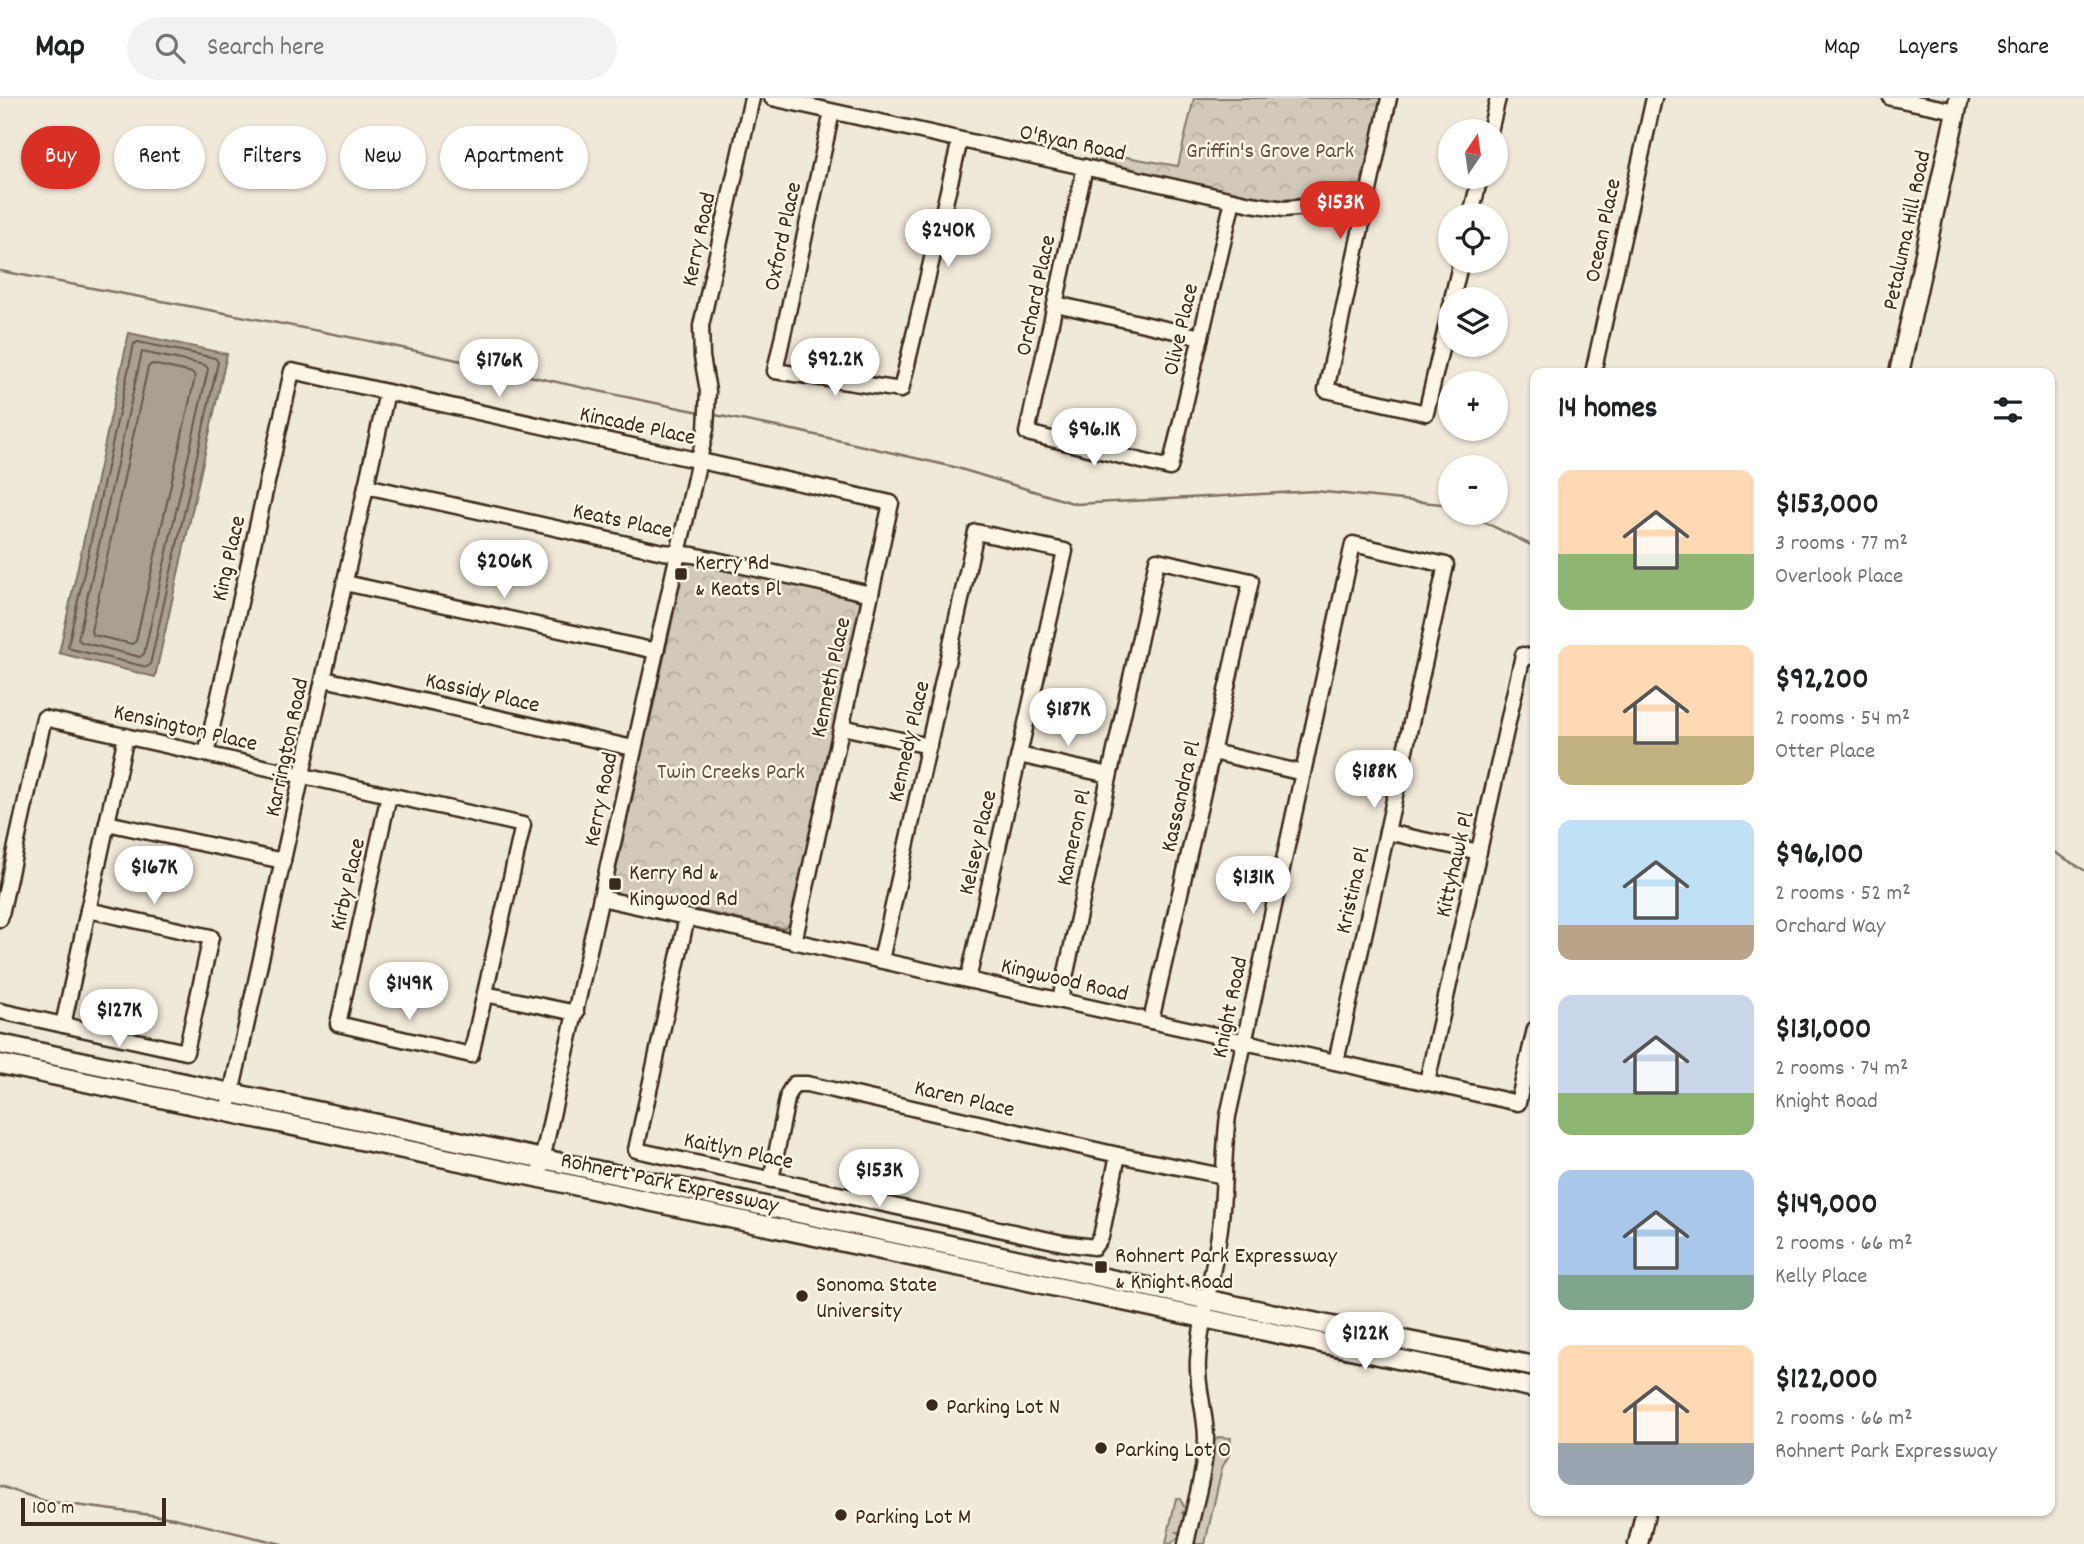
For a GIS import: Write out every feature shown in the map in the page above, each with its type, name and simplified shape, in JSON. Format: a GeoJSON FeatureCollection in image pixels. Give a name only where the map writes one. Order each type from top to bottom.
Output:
{"type":"FeatureCollection","features":[{"type":"Feature","properties":{"kind":"main road","name":"Petaluma Hill Road"},"geometry":{"type":"LineString","coordinates":[[1900,368],[1958,105]]}},
{"type":"Feature","properties":{"kind":"main road","name":"Rohnert Park Expressway"},"geometry":{"type":"LineString","coordinates":[[0,1044],[1530,1365]]}},
{"type":"Feature","properties":{"kind":"main road","name":"Rohnert Park Expressway"},"geometry":{"type":"LineString","coordinates":[[0,1064],[1530,1387]]}},
{"type":"Feature","properties":{"kind":"main road"},"geometry":{"type":"LineString","coordinates":[[1638,1544],[1645,1516]]}},
{"type":"Feature","properties":{"kind":"street","name":"Kerry Road"},"geometry":{"type":"LineString","coordinates":[[538,1178],[706,429],[708,391],[702,357],[701,326],[752,98]]}},
{"type":"Feature","properties":{"kind":"street","name":"O'Ryan Road"},"geometry":{"type":"LineString","coordinates":[[772,98],[1233,200],[1284,209],[1354,203],[1366,205]]}},
{"type":"Feature","properties":{"kind":"street"},"geometry":{"type":"LineString","coordinates":[[1388,98],[1326,390],[1426,413],[1439,357]]}},
{"type":"Feature","properties":{"kind":"street"},"geometry":{"type":"LineString","coordinates":[[1493,119],[1498,98]]}},
{"type":"Feature","properties":{"kind":"street","name":"Ocean Place"},"geometry":{"type":"LineString","coordinates":[[1594,368],[1654,98]]}},
{"type":"Feature","properties":{"kind":"street"},"geometry":{"type":"LineString","coordinates":[[1891,98],[1958,105]]}},
{"type":"Feature","properties":{"kind":"street","name":"Oxford Place"},"geometry":{"type":"LineString","coordinates":[[832,112],[775,371],[901,390],[960,140]]}},
{"type":"Feature","properties":{"kind":"street","name":"Orchard Place"},"geometry":{"type":"LineString","coordinates":[[1086,167],[1027,433],[1170,468]]}},
{"type":"Feature","properties":{"kind":"street","name":"Olive Place"},"geometry":{"type":"LineString","coordinates":[[1170,468],[1233,200]]}},
{"type":"Feature","properties":{"kind":"street"},"geometry":{"type":"LineString","coordinates":[[1056,304],[1200,337]]}},
{"type":"Feature","properties":{"kind":"street","name":"Kincade Place"},"geometry":{"type":"LineString","coordinates":[[292,371],[891,503]]}},
{"type":"Feature","properties":{"kind":"street","name":"King Place"},"geometry":{"type":"LineString","coordinates":[[206,754],[292,371]]}},
{"type":"Feature","properties":{"kind":"street","name":"Karrington Road"},"geometry":{"type":"LineString","coordinates":[[227,1112],[387,392]]}},
{"type":"Feature","properties":{"kind":"street","name":"Keats Place"},"geometry":{"type":"LineString","coordinates":[[366,486],[663,552],[693,555],[871,594]]}},
{"type":"Feature","properties":{"kind":"street","name":"Kenneth Place"},"geometry":{"type":"LineString","coordinates":[[794,942],[891,503]]}},
{"type":"Feature","properties":{"kind":"street","name":"Kelsey Place"},"geometry":{"type":"LineString","coordinates":[[968,980],[1065,551],[976,531]]}},
{"type":"Feature","properties":{"kind":"street","name":"Kennedy Place"},"geometry":{"type":"LineString","coordinates":[[881,960],[976,531]]}},
{"type":"Feature","properties":{"kind":"street","name":"Knight Road"},"geometry":{"type":"LineString","coordinates":[[1186,1544],[1205,1450],[1198,1359],[1220,1230],[1228,1116],[1353,544],[1446,565]]}},
{"type":"Feature","properties":{"kind":"street","name":"Kameron Pl"},"geometry":{"type":"LineString","coordinates":[[1060,1000],[1157,560],[1251,581]]}},
{"type":"Feature","properties":{"kind":"street","name":"Kristina Pl"},"geometry":{"type":"LineString","coordinates":[[1336,1062],[1446,565]]}},
{"type":"Feature","properties":{"kind":"street","name":"Kassandra Pl"},"geometry":{"type":"LineString","coordinates":[[1151,1021],[1251,581]]}},
{"type":"Feature","properties":{"kind":"street"},"geometry":{"type":"LineString","coordinates":[[345,583],[656,651]]}},
{"type":"Feature","properties":{"kind":"street","name":"Kittyhawk Pl"},"geometry":{"type":"LineString","coordinates":[[1427,1082],[1479,852],[1529,657]]}},
{"type":"Feature","properties":{"kind":"street","name":"Kassidy Place"},"geometry":{"type":"LineString","coordinates":[[324,679],[633,748]]}},
{"type":"Feature","properties":{"kind":"street","name":"Kensington Place"},"geometry":{"type":"LineString","coordinates":[[0,919],[44,718],[523,825],[485,994]]}},
{"type":"Feature","properties":{"kind":"street"},"geometry":{"type":"LineString","coordinates":[[842,727],[929,746]]}},
{"type":"Feature","properties":{"kind":"street"},"geometry":{"type":"LineString","coordinates":[[63,1025],[126,736]]}},
{"type":"Feature","properties":{"kind":"street"},"geometry":{"type":"LineString","coordinates":[[1213,752],[1303,773]]}},
{"type":"Feature","properties":{"kind":"street"},"geometry":{"type":"LineString","coordinates":[[1019,755],[1109,775]]}},
{"type":"Feature","properties":{"kind":"street","name":"Kirby Place"},"geometry":{"type":"LineString","coordinates":[[389,795],[338,1024],[471,1055],[485,994]]}},
{"type":"Feature","properties":{"kind":"street"},"geometry":{"type":"LineString","coordinates":[[107,823],[283,861]]}},
{"type":"Feature","properties":{"kind":"street"},"geometry":{"type":"LineString","coordinates":[[1388,832],[1479,852]]}},
{"type":"Feature","properties":{"kind":"street","name":"Kingwood Road"},"geometry":{"type":"LineString","coordinates":[[601,898],[1518,1103],[1530,1051]]}},
{"type":"Feature","properties":{"kind":"street"},"geometry":{"type":"LineString","coordinates":[[0,1011],[186,1052],[212,937],[88,910]]}},
{"type":"Feature","properties":{"kind":"street","name":"Kaitlyn Place"},"geometry":{"type":"LineString","coordinates":[[687,917],[636,1150],[1054,1241],[1094,1247],[1101,1237],[1118,1155]]}},
{"type":"Feature","properties":{"kind":"street"},"geometry":{"type":"LineString","coordinates":[[485,994],[576,1013]]}},
{"type":"Feature","properties":{"kind":"street","name":"Karen Place"},"geometry":{"type":"LineString","coordinates":[[771,1180],[789,1094],[794,1084],[807,1084],[1118,1155],[1223,1176]]}},
{"type":"Feature","properties":{"kind":"green space","name":"Griffin's Grove Park"},"geometry":{"type":"Polygon","coordinates":[[[1194,98],[1381,98],[1362,179],[1365,185],[1360,194],[1356,195],[1269,200],[1094,162],[1097,152],[1178,166],[1194,98]]]}},
{"type":"Feature","properties":{"kind":"green space","name":"Twin Creeks Park"},"geometry":{"type":"Polygon","coordinates":[[[690,561],[852,597],[860,602],[861,610],[792,921],[785,928],[633,895],[630,898],[621,896],[613,888],[614,873],[639,769],[637,767],[644,733],[648,730],[681,581],[680,570],[690,561]]]}},
{"type":"Feature","properties":{"kind":"green space"},"geometry":{"type":"Polygon","coordinates":[[[1218,1437],[1231,1438],[1229,1455],[1222,1468],[1205,1544],[1194,1544],[1214,1440],[1218,1437]]]}},
{"type":"Feature","properties":{"kind":"green space"},"geometry":{"type":"Polygon","coordinates":[[[1176,1498],[1180,1499],[1186,1510],[1182,1513],[1185,1515],[1181,1532],[1177,1532],[1180,1537],[1171,1544],[1166,1543],[1176,1498]]]}},
{"type":"Feature","properties":{"kind":"water"},"geometry":{"type":"Polygon","coordinates":[[[129,333],[227,354],[155,677],[59,653],[129,333]]]}},
{"type":"Feature","properties":{"kind":"waterway"},"geometry":{"type":"LineString","coordinates":[[0,271],[374,342],[700,412]]}},
{"type":"Feature","properties":{"kind":"waterway"},"geometry":{"type":"LineString","coordinates":[[710,414],[954,467],[1076,504],[1315,491],[1438,504]]}},
{"type":"Feature","properties":{"kind":"waterway"},"geometry":{"type":"LineString","coordinates":[[1490,525],[1530,545]]}},
{"type":"Feature","properties":{"kind":"waterway"},"geometry":{"type":"LineString","coordinates":[[2055,853],[2084,870]]}},
{"type":"Feature","properties":{"kind":"waterway"},"geometry":{"type":"LineString","coordinates":[[0,1486],[45,1501],[174,1518],[282,1544]]}},
{"type":"Feature","properties":{"kind":"place","name":"Kerry Rd & Keats Pl"},"geometry":{"type":"Point","coordinates":[681,574]}},
{"type":"Feature","properties":{"kind":"place","name":"Kerry Rd & Kingwood Rd"},"geometry":{"type":"Point","coordinates":[615,884]}},
{"type":"Feature","properties":{"kind":"place","name":"Rohnert Park Expressway & Knight Road"},"geometry":{"type":"Point","coordinates":[1101,1267]}},
{"type":"Feature","properties":{"kind":"place","name":"Sonoma State University"},"geometry":{"type":"Point","coordinates":[802,1296]}},
{"type":"Feature","properties":{"kind":"place","name":"Parking Lot N"},"geometry":{"type":"Point","coordinates":[932,1405]}},
{"type":"Feature","properties":{"kind":"place","name":"Parking Lot O"},"geometry":{"type":"Point","coordinates":[1101,1448]}},
{"type":"Feature","properties":{"kind":"place","name":"Parking Lot M"},"geometry":{"type":"Point","coordinates":[841,1515]}}]}
